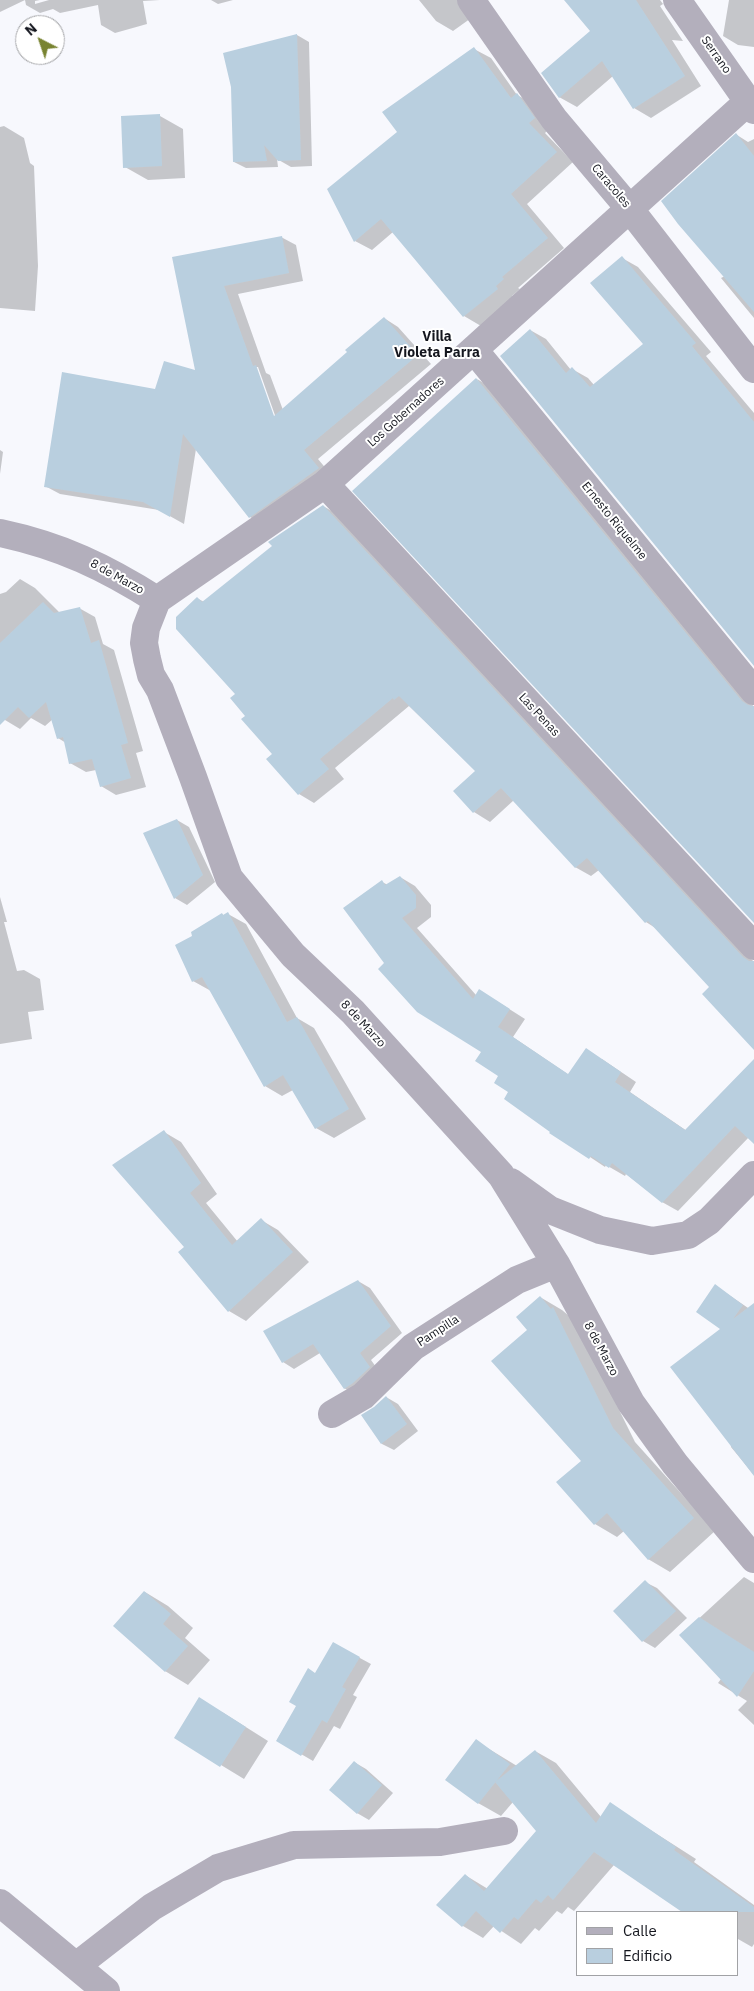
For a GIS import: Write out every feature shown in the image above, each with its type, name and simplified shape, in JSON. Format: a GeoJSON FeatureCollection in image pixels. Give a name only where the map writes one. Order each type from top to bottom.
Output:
{"type":"FeatureCollection","features":[{"type":"Feature","properties":{"kind":"street","name":"Caracoles"},"geometry":{"type":"LineString","coordinates":[[471,0],[554,119],[629,208],[754,369]]}},
{"type":"Feature","properties":{"kind":"street","name":"Serrano"},"geometry":{"type":"LineString","coordinates":[[678,0],[751,106]]}},
{"type":"Feature","properties":{"kind":"street","name":"Los Gobernadores"},"geometry":{"type":"LineString","coordinates":[[157,600],[325,484],[629,208],[751,106]]}},
{"type":"Feature","properties":{"kind":"street","name":"Ernesto Riquelme"},"geometry":{"type":"LineString","coordinates":[[474,350],[754,691]]}},
{"type":"Feature","properties":{"kind":"street","name":"Las Penas"},"geometry":{"type":"LineString","coordinates":[[325,484],[754,946]]}},
{"type":"Feature","properties":{"kind":"street","name":"8 de Marzo"},"geometry":{"type":"LineString","coordinates":[[0,533],[30,539],[74,555],[117,575],[157,600],[146,628],[144,643],[151,676],[160,690],[229,878],[293,955],[353,1012],[501,1175],[556,1264],[631,1403],[675,1464],[754,1559]]}},
{"type":"Feature","properties":{"kind":"street"},"geometry":{"type":"LineString","coordinates":[[501,1175],[550,1210],[600,1230],[652,1241],[688,1235],[709,1221],[754,1175]]}},
{"type":"Feature","properties":{"kind":"street","name":"Pampilla"},"geometry":{"type":"LineString","coordinates":[[332,1414],[363,1396],[413,1347],[517,1280],[556,1264]]}},
{"type":"Feature","properties":{"kind":"street"},"geometry":{"type":"LineString","coordinates":[[76,1966],[152,1907],[218,1868],[294,1845],[440,1842],[504,1831]]}},
{"type":"Feature","properties":{"kind":"street"},"geometry":{"type":"LineString","coordinates":[[0,1903],[106,1991]]}},
{"type":"Feature","properties":{"kind":"building"},"geometry":{"type":"Polygon","coordinates":[[[564,0],[636,0],[685,76],[633,109],[602,61],[559,98],[541,73],[590,31],[564,0]]]}},
{"type":"Feature","properties":{"kind":"building"},"geometry":{"type":"Polygon","coordinates":[[[297,34],[301,160],[278,161],[264,145],[267,161],[233,162],[231,87],[223,53],[297,34]]]}},
{"type":"Feature","properties":{"kind":"building"},"geometry":{"type":"Polygon","coordinates":[[[474,47],[511,98],[517,93],[535,118],[529,123],[557,152],[511,194],[548,238],[502,277],[504,279],[496,286],[498,289],[463,317],[381,219],[354,242],[327,189],[397,132],[382,112],[474,47]]]}},
{"type":"Feature","properties":{"kind":"building"},"geometry":{"type":"Polygon","coordinates":[[[160,114],[162,166],[123,168],[121,116],[160,114]]]}},
{"type":"Feature","properties":{"kind":"building"},"geometry":{"type":"Polygon","coordinates":[[[736,133],[754,156],[754,312],[678,224],[661,201],[736,133]]]}},
{"type":"Feature","properties":{"kind":"building"},"geometry":{"type":"Polygon","coordinates":[[[282,236],[289,273],[224,286],[253,366],[256,365],[274,416],[347,352],[345,350],[384,317],[418,355],[304,450],[319,468],[249,518],[183,434],[170,517],[143,502],[44,487],[62,372],[155,389],[164,361],[195,370],[172,257],[282,236]]]}},
{"type":"Feature","properties":{"kind":"building"},"geometry":{"type":"Polygon","coordinates":[[[622,256],[696,343],[692,346],[754,422],[754,666],[500,356],[530,329],[566,373],[572,367],[590,387],[643,344],[590,283],[622,256]]]}},
{"type":"Feature","properties":{"kind":"building"},"geometry":{"type":"Polygon","coordinates":[[[476,378],[742,701],[754,706],[754,923],[352,491],[476,378]]]}},
{"type":"Feature","properties":{"kind":"building"},"geometry":{"type":"Polygon","coordinates":[[[323,505],[743,957],[749,961],[754,961],[754,1050],[702,994],[709,987],[648,921],[645,923],[587,858],[575,868],[501,788],[473,813],[453,791],[475,771],[399,696],[394,700],[393,698],[320,759],[329,769],[298,795],[266,759],[272,754],[241,719],[245,716],[230,698],[235,694],[176,629],[176,617],[197,597],[202,602],[272,546],[268,542],[323,505]]]}},
{"type":"Feature","properties":{"kind":"building"},"geometry":{"type":"Polygon","coordinates":[[[43,602],[54,613],[80,607],[91,643],[99,640],[128,743],[121,745],[131,778],[100,787],[92,759],[69,764],[63,737],[57,739],[46,702],[29,718],[18,707],[0,725],[0,643],[43,602]]]}},
{"type":"Feature","properties":{"kind":"building"},"geometry":{"type":"Polygon","coordinates":[[[177,819],[203,875],[174,899],[143,833],[177,819]]]}},
{"type":"Feature","properties":{"kind":"building"},"geometry":{"type":"Polygon","coordinates":[[[400,876],[416,895],[416,908],[402,918],[473,999],[479,989],[510,1009],[498,1027],[568,1074],[586,1048],[621,1072],[615,1082],[685,1130],[754,1059],[754,1144],[735,1126],[662,1203],[612,1163],[609,1168],[591,1156],[589,1159],[549,1133],[504,1099],[508,1092],[494,1083],[498,1076],[475,1061],[481,1052],[417,1012],[378,969],[384,963],[343,908],[382,880],[385,885],[400,876]]]}},
{"type":"Feature","properties":{"kind":"building"},"geometry":{"type":"Polygon","coordinates":[[[228,912],[287,1022],[297,1017],[349,1109],[315,1129],[283,1075],[264,1087],[202,977],[192,982],[175,945],[192,936],[191,932],[222,913],[223,915],[228,912]]]}},
{"type":"Feature","properties":{"kind":"building"},"geometry":{"type":"Polygon","coordinates":[[[164,1130],[201,1183],[190,1193],[232,1245],[261,1218],[293,1252],[228,1312],[178,1252],[184,1247],[112,1165],[164,1130]]]}},
{"type":"Feature","properties":{"kind":"building"},"geometry":{"type":"Polygon","coordinates":[[[358,1280],[391,1326],[360,1353],[370,1367],[344,1389],[313,1344],[282,1363],[263,1331],[358,1280]]]}},
{"type":"Feature","properties":{"kind":"building"},"geometry":{"type":"Polygon","coordinates":[[[715,1284],[743,1305],[733,1319],[754,1303],[754,1476],[670,1367],[720,1329],[696,1312],[715,1284]]]}},
{"type":"Feature","properties":{"kind":"building"},"geometry":{"type":"Polygon","coordinates":[[[540,1296],[551,1309],[553,1307],[613,1428],[694,1518],[648,1560],[607,1513],[594,1525],[556,1482],[581,1461],[491,1361],[527,1330],[516,1317],[540,1296]]]}},
{"type":"Feature","properties":{"kind":"building"},"geometry":{"type":"Polygon","coordinates":[[[386,1396],[407,1424],[381,1444],[361,1415],[386,1396]]]}},
{"type":"Feature","properties":{"kind":"building"},"geometry":{"type":"Polygon","coordinates":[[[645,1580],[676,1611],[642,1642],[613,1611],[645,1580]]]}},
{"type":"Feature","properties":{"kind":"building"},"geometry":{"type":"Polygon","coordinates":[[[144,1591],[171,1614],[163,1624],[188,1646],[165,1672],[113,1626],[144,1591]]]}},
{"type":"Feature","properties":{"kind":"building"},"geometry":{"type":"Polygon","coordinates":[[[699,1617],[754,1652],[754,1671],[737,1697],[679,1635],[699,1617]]]}},
{"type":"Feature","properties":{"kind":"building"},"geometry":{"type":"Polygon","coordinates":[[[333,1642],[360,1657],[342,1687],[346,1689],[327,1723],[322,1720],[301,1756],[276,1741],[296,1706],[289,1702],[308,1668],[315,1673],[333,1642]]]}},
{"type":"Feature","properties":{"kind":"building"},"geometry":{"type":"Polygon","coordinates":[[[199,1697],[246,1727],[220,1767],[174,1738],[199,1697]]]}},
{"type":"Feature","properties":{"kind":"building"},"geometry":{"type":"Polygon","coordinates":[[[476,1739],[510,1764],[478,1804],[445,1780],[476,1739]]]}},
{"type":"Feature","properties":{"kind":"building"},"geometry":{"type":"Polygon","coordinates":[[[535,1750],[596,1823],[610,1802],[676,1847],[674,1850],[754,1907],[754,1912],[681,1911],[594,1852],[553,1900],[548,1895],[541,1903],[536,1899],[518,1920],[514,1917],[500,1933],[476,1911],[462,1927],[436,1905],[465,1874],[484,1891],[536,1831],[495,1782],[535,1750]]]}},
{"type":"Feature","properties":{"kind":"building"},"geometry":{"type":"Polygon","coordinates":[[[354,1761],[382,1785],[357,1814],[329,1790],[354,1761]]]}},
{"type":"Feature","properties":{"kind":"district","name":"Villa Violeta Parra"},"geometry":{"type":"Point","coordinates":[437,346]}}]}
